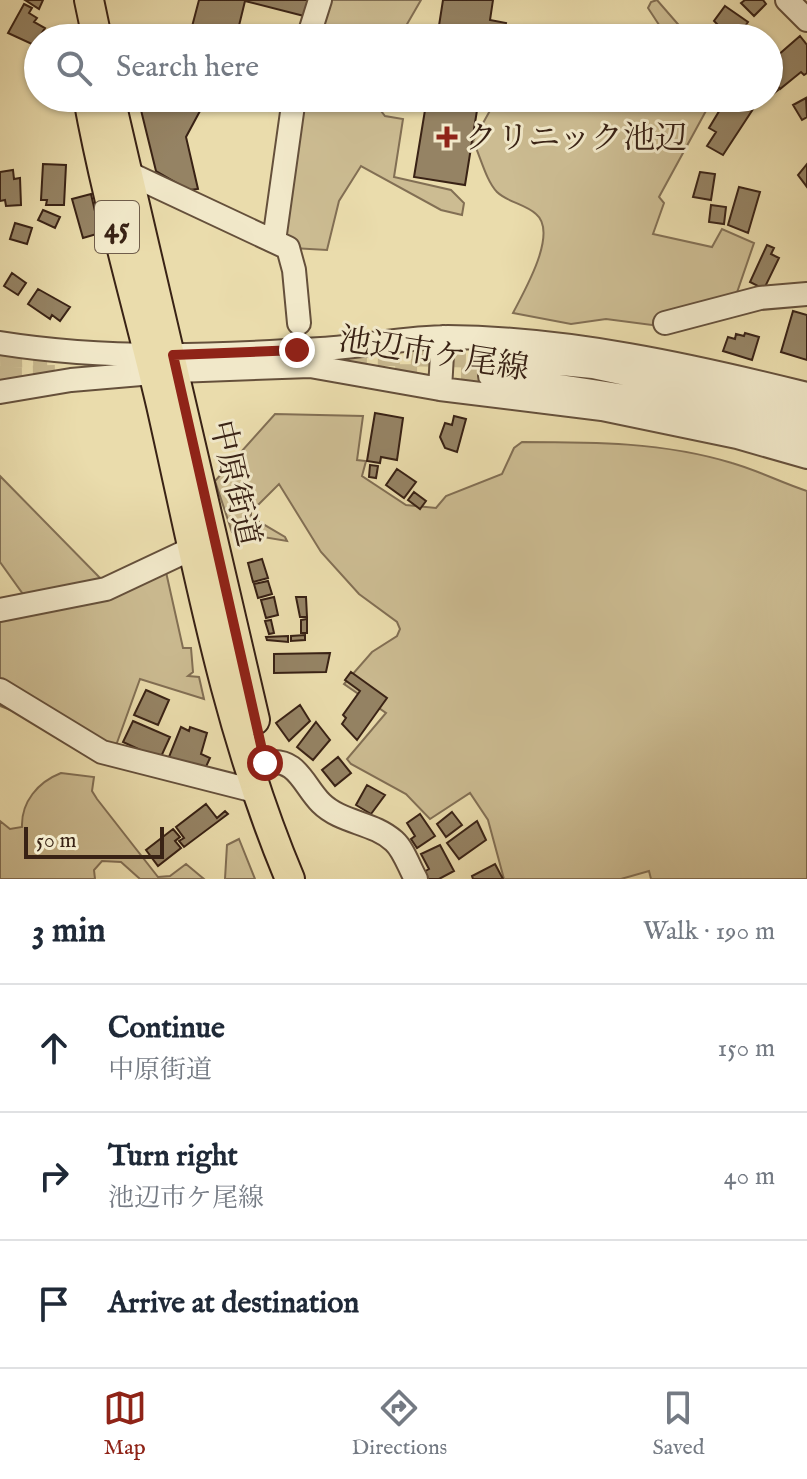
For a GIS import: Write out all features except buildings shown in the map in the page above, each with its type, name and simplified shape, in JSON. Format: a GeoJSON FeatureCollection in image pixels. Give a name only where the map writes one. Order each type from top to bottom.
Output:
{"type":"FeatureCollection","features":[{"type":"Feature","properties":{"kind":"main road"},"geometry":{"type":"LineString","coordinates":[[70,0],[74,24]]}},
{"type":"Feature","properties":{"kind":"main road"},"geometry":{"type":"LineString","coordinates":[[89,0],[94,24]]}},
{"type":"Feature","properties":{"kind":"main road","name":"中原街道"},"geometry":{"type":"LineString","coordinates":[[90,112],[99,160],[163,364],[275,805],[309,879]]}},
{"type":"Feature","properties":{"kind":"main road","name":"中原街道"},"geometry":{"type":"LineString","coordinates":[[113,112],[163,364],[191,549],[255,791],[290,879]]}},
{"type":"Feature","properties":{"kind":"street"},"geometry":{"type":"LineString","coordinates":[[312,24],[320,0]]}},
{"type":"Feature","properties":{"kind":"street"},"geometry":{"type":"LineString","coordinates":[[787,0],[807,20]]}},
{"type":"Feature","properties":{"kind":"street"},"geometry":{"type":"LineString","coordinates":[[274,241],[292,112]]}},
{"type":"Feature","properties":{"kind":"street"},"geometry":{"type":"LineString","coordinates":[[126,172],[288,248],[294,270],[299,323]]}},
{"type":"Feature","properties":{"kind":"street"},"geometry":{"type":"LineString","coordinates":[[665,323],[760,298],[807,294]]}},
{"type":"Feature","properties":{"kind":"street"},"geometry":{"type":"LineString","coordinates":[[440,389],[443,337]]}},
{"type":"Feature","properties":{"kind":"street","name":"池辺市ケ尾線"},"geometry":{"type":"LineString","coordinates":[[0,392],[163,364],[443,337],[490,338],[615,354],[807,394]]}},
{"type":"Feature","properties":{"kind":"street","name":"池辺市ケ尾線"},"geometry":{"type":"LineString","coordinates":[[0,343],[66,354],[163,364],[310,366],[440,389],[602,409],[737,437],[807,457]]}},
{"type":"Feature","properties":{"kind":"street","name":"池辺市ケ尾線"},"geometry":{"type":"LineString","coordinates":[[807,413],[744,397],[593,367],[490,366],[750,419],[807,435]]}},
{"type":"Feature","properties":{"kind":"street"},"geometry":{"type":"LineString","coordinates":[[0,610],[106,589],[191,549]]}},
{"type":"Feature","properties":{"kind":"street"},"geometry":{"type":"LineString","coordinates":[[0,690],[102,752],[255,791]]}},
{"type":"Feature","properties":{"kind":"street"},"geometry":{"type":"LineString","coordinates":[[265,763],[277,760],[288,764],[302,774],[321,803],[334,813],[394,841],[416,879]]}},
{"type":"Feature","properties":{"kind":"shaded area"},"geometry":{"type":"Polygon","coordinates":[[[329,0],[421,0],[407,24],[311,24],[329,0]]]}},
{"type":"Feature","properties":{"kind":"shaded area"},"geometry":{"type":"Polygon","coordinates":[[[657,0],[678,24],[658,24],[648,8],[651,2],[657,0]]]}},
{"type":"Feature","properties":{"kind":"shaded area"},"geometry":{"type":"Polygon","coordinates":[[[286,112],[382,112],[385,116],[403,119],[394,177],[451,190],[464,203],[462,215],[441,210],[361,166],[339,201],[327,250],[292,248],[269,233],[286,112]]]}},
{"type":"Feature","properties":{"kind":"shaded area"},"geometry":{"type":"Polygon","coordinates":[[[489,112],[705,112],[659,197],[664,203],[653,234],[712,247],[722,229],[754,243],[733,304],[685,310],[652,325],[606,319],[571,324],[513,313],[537,263],[544,235],[542,223],[536,214],[501,195],[493,187],[473,141],[489,112]]]}},
{"type":"Feature","properties":{"kind":"shaded area"},"geometry":{"type":"Polygon","coordinates":[[[275,414],[363,416],[357,460],[366,461],[362,476],[406,505],[436,508],[446,496],[502,474],[514,448],[522,442],[601,443],[680,451],[741,466],[807,491],[807,879],[651,879],[649,871],[621,879],[504,879],[488,820],[470,793],[430,819],[406,794],[351,764],[347,759],[386,713],[344,684],[372,652],[397,636],[400,629],[397,622],[359,594],[321,552],[279,484],[251,512],[251,517],[287,541],[232,532],[215,481],[275,414]]]}},
{"type":"Feature","properties":{"kind":"shaded area"},"geometry":{"type":"Polygon","coordinates":[[[0,476],[104,582],[28,601],[0,562],[0,476]]]}},
{"type":"Feature","properties":{"kind":"shaded area"},"geometry":{"type":"Polygon","coordinates":[[[166,572],[183,648],[191,648],[193,672],[188,676],[199,677],[204,699],[140,679],[114,751],[0,706],[0,612],[166,572]]]}},
{"type":"Feature","properties":{"kind":"shaded area"},"geometry":{"type":"Polygon","coordinates":[[[61,773],[94,777],[92,791],[97,799],[158,877],[170,876],[186,864],[204,879],[140,879],[121,862],[102,861],[94,870],[95,879],[0,879],[0,821],[10,829],[22,827],[24,809],[32,794],[61,773]]]}},
{"type":"Feature","properties":{"kind":"shaded area"},"geometry":{"type":"Polygon","coordinates":[[[239,839],[255,879],[225,879],[227,845],[239,839]]]}},
{"type":"Feature","properties":{"kind":"tunnel"},"geometry":{"type":"LineString","coordinates":[[345,354],[489,357]]}},
{"type":"Feature","properties":{"kind":"tunnel"},"geometry":{"type":"LineString","coordinates":[[0,357],[47,356]]}},
{"type":"Feature","properties":{"kind":"tunnel"},"geometry":{"type":"LineString","coordinates":[[395,375],[490,376]]}},
{"type":"Feature","properties":{"kind":"tunnel"},"geometry":{"type":"LineString","coordinates":[[0,377],[57,376]]}},
{"type":"Feature","properties":{"kind":"place","name":"クリニック池辺"},"geometry":{"type":"Point","coordinates":[447,137]}},
{"type":"Feature","properties":{"kind":"route"},"geometry":{"type":"LineString","coordinates":[[265,763],[173,355],[297,350]]}}]}
